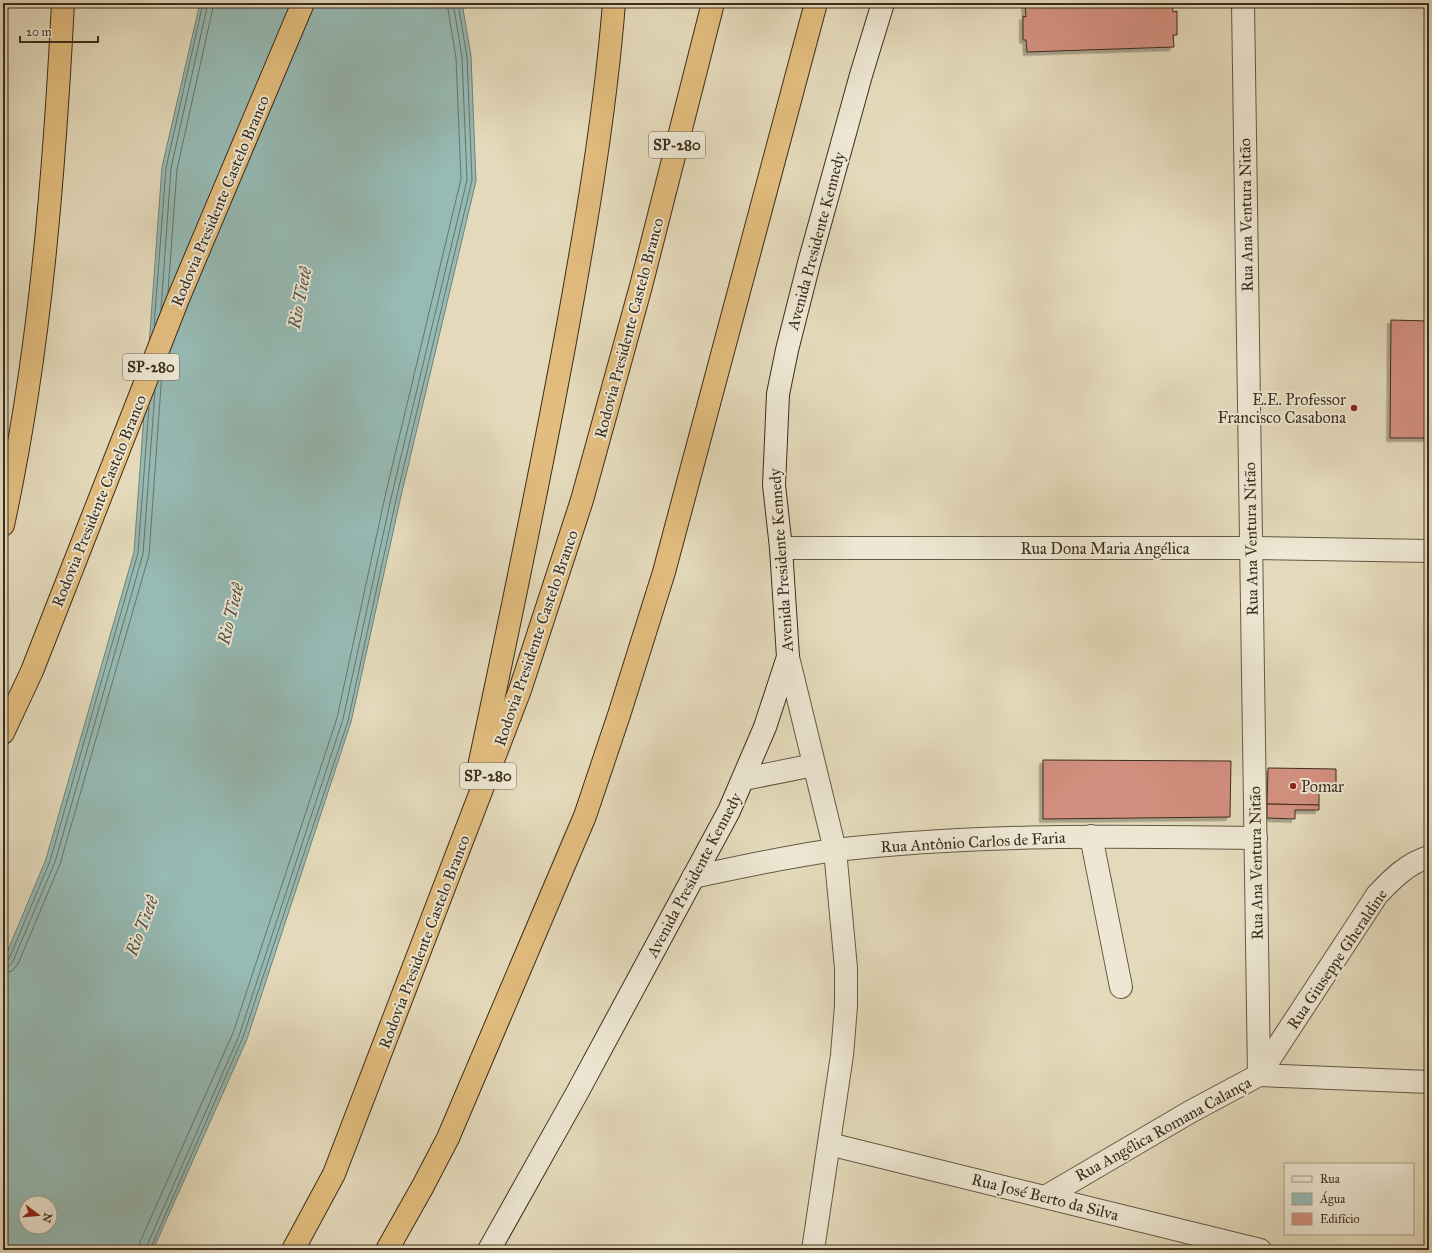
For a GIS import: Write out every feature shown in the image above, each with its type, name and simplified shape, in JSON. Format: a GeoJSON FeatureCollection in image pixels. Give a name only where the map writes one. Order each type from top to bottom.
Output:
{"type":"FeatureCollection","features":[{"type":"Feature","properties":{"kind":"highway"},"geometry":{"type":"LineString","coordinates":[[3,525],[14,474],[35,334],[57,131],[63,3]]}},
{"type":"Feature","properties":{"kind":"highway","name":"Rodovia Presidente Castelo Branco"},"geometry":{"type":"LineString","coordinates":[[3,733],[32,671],[178,299],[303,3]]}},
{"type":"Feature","properties":{"kind":"highway"},"geometry":{"type":"LineString","coordinates":[[463,840],[541,468],[575,287],[600,144],[610,64],[614,3]]}},
{"type":"Feature","properties":{"kind":"highway","name":"Rodovia Presidente Castelo Branco"},"geometry":{"type":"LineString","coordinates":[[293,1250],[334,1174],[520,690],[582,500],[640,286],[713,3]]}},
{"type":"Feature","properties":{"kind":"highway"},"geometry":{"type":"LineString","coordinates":[[387,1250],[448,1138],[585,816],[664,572],[816,3]]}},
{"type":"Feature","properties":{"kind":"street","name":"Avenida Presidente Kennedy"},"geometry":{"type":"LineString","coordinates":[[489,1250],[729,811],[765,727],[788,657],[781,548],[774,485],[778,394],[787,350],[807,270],[861,75],[884,3]]}},
{"type":"Feature","properties":{"kind":"street","name":"Rua Ana Ventura Nitão"},"geometry":{"type":"LineString","coordinates":[[1243,3],[1259,1075]]}},
{"type":"Feature","properties":{"kind":"street","name":"Rua Dona Maria Angélica"},"geometry":{"type":"LineString","coordinates":[[781,548],[1251,548],[1429,551]]}},
{"type":"Feature","properties":{"kind":"street"},"geometry":{"type":"LineString","coordinates":[[788,657],[835,850],[845,941],[846,1006],[842,1056],[813,1250]]}},
{"type":"Feature","properties":{"kind":"street"},"geometry":{"type":"LineString","coordinates":[[744,779],[814,765]]}},
{"type":"Feature","properties":{"kind":"street"},"geometry":{"type":"LineString","coordinates":[[1092,836],[1121,987]]}},
{"type":"Feature","properties":{"kind":"street","name":"Rua Antônio Carlos de Faria"},"geometry":{"type":"LineString","coordinates":[[694,877],[770,860],[835,850],[949,841],[1092,836],[1256,838]]}},
{"type":"Feature","properties":{"kind":"street","name":"Rua Giuseppe Gheraldine"},"geometry":{"type":"LineString","coordinates":[[1259,1075],[1377,895],[1394,877],[1420,860],[1429,857]]}},
{"type":"Feature","properties":{"kind":"street"},"geometry":{"type":"LineString","coordinates":[[1258,1001],[1266,1013],[1278,1021],[1298,1017]]}},
{"type":"Feature","properties":{"kind":"street","name":"Rua Angélica Romana Calança"},"geometry":{"type":"LineString","coordinates":[[1045,1197],[1190,1112],[1259,1075],[1429,1082]]}},
{"type":"Feature","properties":{"kind":"street","name":"Rua José Berto da Silva"},"geometry":{"type":"LineString","coordinates":[[829,1144],[1260,1250]]}},
{"type":"Feature","properties":{"kind":"water","name":"Rio Tietê"},"geometry":{"type":"Polygon","coordinates":[[[200,3],[462,3],[471,56],[476,181],[401,496],[351,722],[247,1039],[153,1250],[3,1250],[3,962],[46,859],[134,552],[162,167],[200,3]]]}},
{"type":"Feature","properties":{"kind":"building"},"geometry":{"type":"Polygon","coordinates":[[[1077,3],[1172,3],[1173,12],[1177,11],[1177,35],[1173,35],[1174,47],[1027,52],[1026,40],[1023,40],[1023,16],[1026,17],[1025,5],[1077,3]]]}},
{"type":"Feature","properties":{"kind":"building"},"geometry":{"type":"Polygon","coordinates":[[[1391,320],[1429,321],[1429,438],[1390,438],[1391,320]]]}},
{"type":"Feature","properties":{"kind":"building"},"geometry":{"type":"Polygon","coordinates":[[[1043,760],[1231,761],[1230,817],[1043,819],[1043,760]]]}},
{"type":"Feature","properties":{"kind":"building","name":"Pomar"},"geometry":{"type":"Polygon","coordinates":[[[1268,768],[1336,769],[1336,785],[1319,785],[1319,805],[1267,804],[1268,768]]]}},
{"type":"Feature","properties":{"kind":"building"},"geometry":{"type":"Polygon","coordinates":[[[1267,804],[1319,805],[1319,810],[1295,810],[1295,819],[1267,818],[1267,804]]]}},
{"type":"Feature","properties":{"kind":"place","name":"E.E. Professor Francisco Casabona"},"geometry":{"type":"Point","coordinates":[1354,408]}},
{"type":"Feature","properties":{"kind":"place","name":"Pomar"},"geometry":{"type":"Point","coordinates":[1293,786]}}]}
